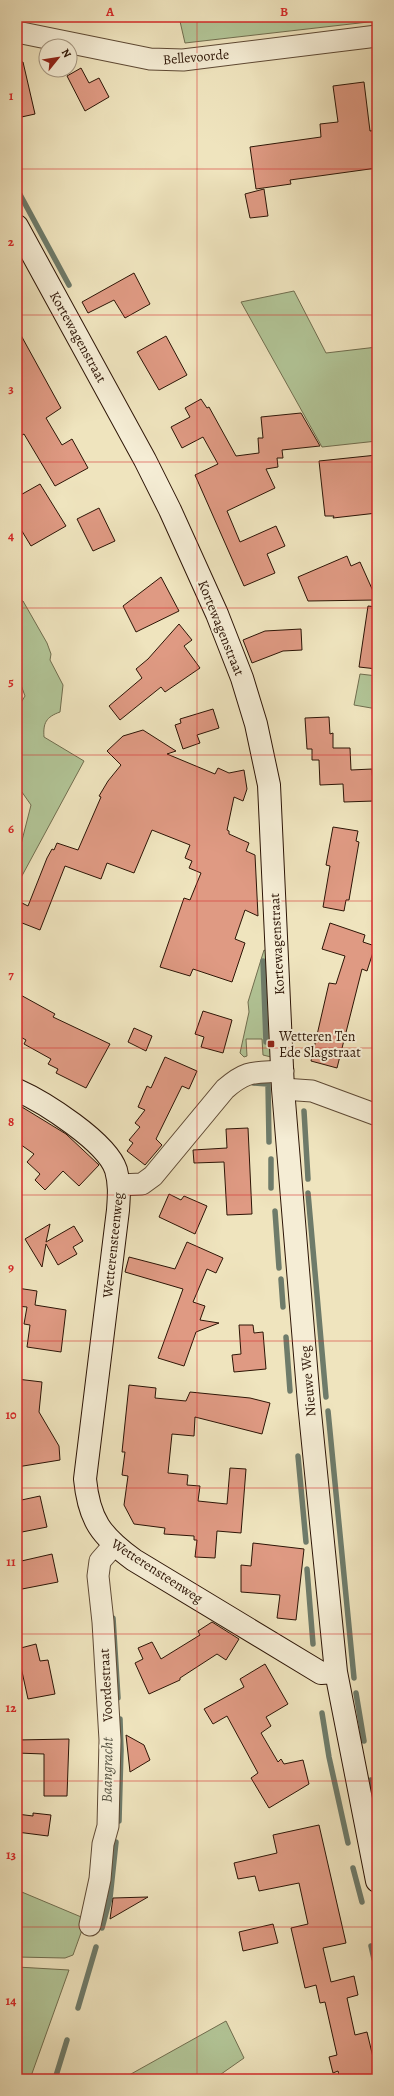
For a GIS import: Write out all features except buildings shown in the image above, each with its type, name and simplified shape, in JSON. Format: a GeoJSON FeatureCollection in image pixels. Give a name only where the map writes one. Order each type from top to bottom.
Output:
{"type":"FeatureCollection","features":[{"type":"Feature","properties":{"kind":"street","name":"Bellevoorde"},"geometry":{"type":"LineString","coordinates":[[17,32],[150,59],[168,61],[377,36]]}},
{"type":"Feature","properties":{"kind":"street","name":"Kortewagenstraat"},"geometry":{"type":"LineString","coordinates":[[17,226],[145,460],[170,510],[217,614],[249,701],[256,724],[269,785],[283,1080]]}},
{"type":"Feature","properties":{"kind":"street"},"geometry":{"type":"LineString","coordinates":[[119,1185],[142,1184],[153,1176],[225,1089],[234,1081],[252,1072],[283,1080],[377,1115]]}},
{"type":"Feature","properties":{"kind":"street","name":"Nieuwe Weg"},"geometry":{"type":"LineString","coordinates":[[283,1080],[309,1403],[336,1672]]}},
{"type":"Feature","properties":{"kind":"street","name":"Wetterensteenweg"},"geometry":{"type":"LineString","coordinates":[[17,1090],[48,1108],[95,1142],[105,1152],[115,1169],[119,1185],[118,1210],[85,1479],[87,1500],[93,1517],[104,1536],[140,1564],[321,1673],[336,1672]]}},
{"type":"Feature","properties":{"kind":"street","name":"Voordestraat"},"geometry":{"type":"LineString","coordinates":[[90,1925],[100,1879],[103,1844],[108,1826],[110,1740],[103,1622],[98,1576],[100,1561],[114,1545]]}},
{"type":"Feature","properties":{"kind":"street"},"geometry":{"type":"LineString","coordinates":[[336,1672],[377,1881]]}},
{"type":"Feature","properties":{"kind":"green space"},"geometry":{"type":"Polygon","coordinates":[[[179,17],[377,17],[377,21],[185,43],[179,17]]]}},
{"type":"Feature","properties":{"kind":"green space"},"geometry":{"type":"Polygon","coordinates":[[[294,291],[326,353],[377,347],[377,441],[322,447],[241,302],[294,291]]]}},
{"type":"Feature","properties":{"kind":"green space"},"geometry":{"type":"Polygon","coordinates":[[[17,600],[23,601],[47,643],[51,654],[50,660],[63,685],[60,712],[51,716],[46,721],[44,737],[84,761],[17,885],[17,860],[31,805],[17,785],[17,709],[25,696],[21,685],[17,681],[17,600]]]}},
{"type":"Feature","properties":{"kind":"green space"},"geometry":{"type":"Polygon","coordinates":[[[360,674],[377,676],[377,709],[354,705],[360,674]]]}},
{"type":"Feature","properties":{"kind":"green space"},"geometry":{"type":"Polygon","coordinates":[[[264,950],[266,951],[271,1057],[263,1055],[262,1039],[246,1039],[247,1056],[244,1057],[240,1053],[249,1012],[248,1002],[264,950]]]}},
{"type":"Feature","properties":{"kind":"green space"},"geometry":{"type":"Polygon","coordinates":[[[17,1890],[86,1919],[73,1955],[65,1958],[17,1957],[17,1890]]]}},
{"type":"Feature","properties":{"kind":"green space"},"geometry":{"type":"Polygon","coordinates":[[[17,1967],[69,1970],[30,2079],[17,2079],[17,1967]]]}},
{"type":"Feature","properties":{"kind":"green space"},"geometry":{"type":"Polygon","coordinates":[[[226,2021],[244,2058],[214,2079],[122,2079],[226,2021]]]}},
{"type":"Feature","properties":{"kind":"waterway"},"geometry":{"type":"LineString","coordinates":[[17,189],[69,285]]}},
{"type":"Feature","properties":{"kind":"waterway"},"geometry":{"type":"LineString","coordinates":[[263,961],[266,1042]]}},
{"type":"Feature","properties":{"kind":"waterway"},"geometry":{"type":"LineString","coordinates":[[253,1083],[268,1084],[269,1142]]}},
{"type":"Feature","properties":{"kind":"waterway"},"geometry":{"type":"LineString","coordinates":[[304,1111],[308,1179]]}},
{"type":"Feature","properties":{"kind":"waterway"},"geometry":{"type":"LineString","coordinates":[[271,1159],[271,1188]]}},
{"type":"Feature","properties":{"kind":"waterway"},"geometry":{"type":"LineString","coordinates":[[308,1193],[326,1397]]}},
{"type":"Feature","properties":{"kind":"waterway"},"geometry":{"type":"LineString","coordinates":[[275,1211],[279,1268]]}},
{"type":"Feature","properties":{"kind":"waterway"},"geometry":{"type":"LineString","coordinates":[[281,1279],[283,1307]]}},
{"type":"Feature","properties":{"kind":"waterway"},"geometry":{"type":"LineString","coordinates":[[286,1337],[290,1391]]}},
{"type":"Feature","properties":{"kind":"waterway"},"geometry":{"type":"LineString","coordinates":[[328,1411],[354,1678]]}},
{"type":"Feature","properties":{"kind":"waterway"},"geometry":{"type":"LineString","coordinates":[[298,1456],[306,1542]]}},
{"type":"Feature","properties":{"kind":"waterway"},"geometry":{"type":"LineString","coordinates":[[307,1569],[313,1644]]}},
{"type":"Feature","properties":{"kind":"waterway","name":"Baangracht"},"geometry":{"type":"LineString","coordinates":[[113,1618],[118,1698]]}},
{"type":"Feature","properties":{"kind":"waterway"},"geometry":{"type":"LineString","coordinates":[[356,1693],[364,1741]]}},
{"type":"Feature","properties":{"kind":"waterway"},"geometry":{"type":"LineString","coordinates":[[322,1713],[329,1757],[348,1843]]}},
{"type":"Feature","properties":{"kind":"waterway","name":"Baangracht"},"geometry":{"type":"LineString","coordinates":[[119,1821],[121,1750],[120,1719]]}},
{"type":"Feature","properties":{"kind":"waterway"},"geometry":{"type":"LineString","coordinates":[[371,1780],[377,1808]]}},
{"type":"Feature","properties":{"kind":"waterway","name":"Baangracht"},"geometry":{"type":"LineString","coordinates":[[102,1928],[110,1898],[116,1842]]}},
{"type":"Feature","properties":{"kind":"waterway"},"geometry":{"type":"LineString","coordinates":[[353,1868],[362,1902]]}},
{"type":"Feature","properties":{"kind":"waterway"},"geometry":{"type":"LineString","coordinates":[[371,1946],[374,1959]]}},
{"type":"Feature","properties":{"kind":"waterway","name":"Baangracht"},"geometry":{"type":"LineString","coordinates":[[78,2008],[96,1947]]}},
{"type":"Feature","properties":{"kind":"waterway","name":"Baangracht"},"geometry":{"type":"LineString","coordinates":[[55,2079],[67,2040]]}},
{"type":"Feature","properties":{"kind":"place","name":"Wetteren Ten Ede Slagstraat"},"geometry":{"type":"Point","coordinates":[271,1044]}}]}
